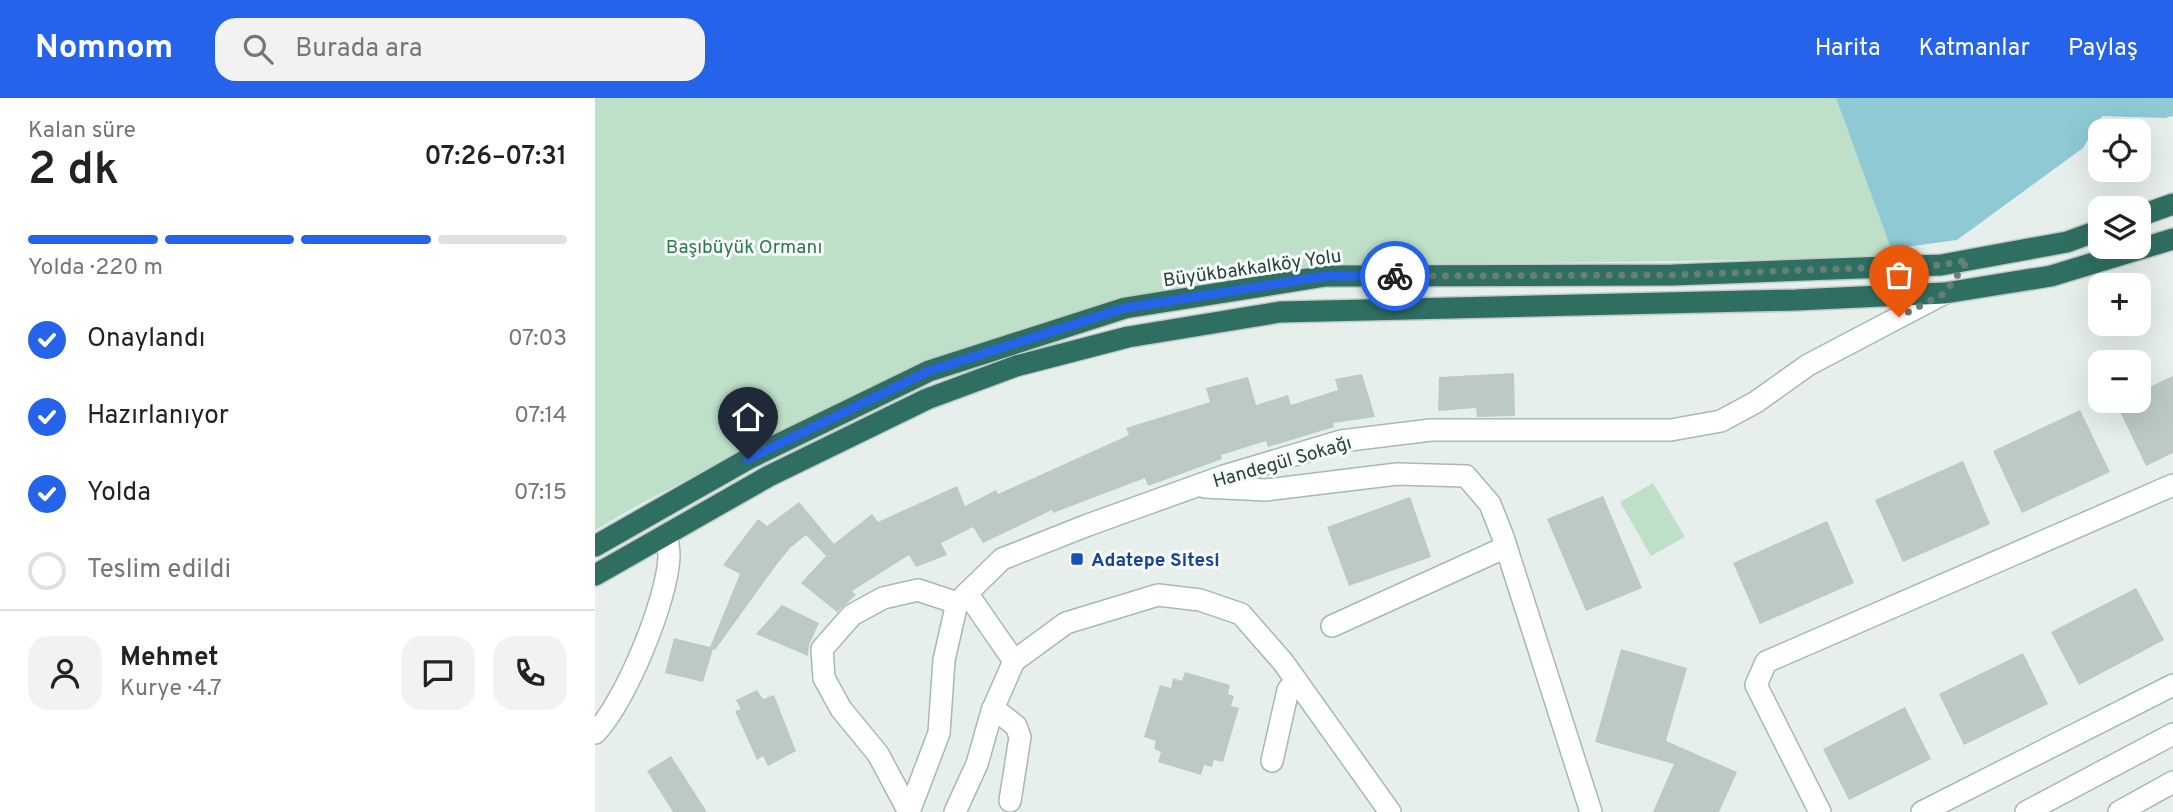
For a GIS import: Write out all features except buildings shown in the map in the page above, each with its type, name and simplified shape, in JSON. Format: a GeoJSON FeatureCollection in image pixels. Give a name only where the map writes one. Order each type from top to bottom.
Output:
{"type":"FeatureCollection","features":[{"type":"Feature","properties":{"kind":"highway"},"geometry":{"type":"LineString","coordinates":[[2151,212],[2173,204]]}},
{"type":"Feature","properties":{"kind":"highway","name":"Büyükbakkalköy Yolu"},"geometry":{"type":"LineString","coordinates":[[595,546],[748,459],[929,371],[1125,308],[1326,276],[1673,275],[1941,265],[2067,242],[2088,234]]}},
{"type":"Feature","properties":{"kind":"highway"},"geometry":{"type":"LineString","coordinates":[[595,575],[769,476],[927,399],[1016,366],[1128,337],[1280,312],[1796,300],[1945,293],[2051,276],[2173,239]]}},
{"type":"Feature","properties":{"kind":"highway"},"geometry":{"type":"LineString","coordinates":[[1945,293],[1968,260]]}},
{"type":"Feature","properties":{"kind":"street","name":"Handegül Sokağı"},"geometry":{"type":"LineString","coordinates":[[962,598],[1002,559],[1192,487],[1341,441],[1431,430],[1671,430],[1721,421],[1756,402],[1808,365],[1945,293]]}},
{"type":"Feature","properties":{"kind":"street"},"geometry":{"type":"LineString","coordinates":[[1192,487],[1266,490],[1397,474],[1466,476],[1490,504],[1506,547],[1591,812]]}},
{"type":"Feature","properties":{"kind":"street"},"geometry":{"type":"LineString","coordinates":[[1820,812],[1756,685],[1766,662],[2173,485]]}},
{"type":"Feature","properties":{"kind":"street"},"geometry":{"type":"LineString","coordinates":[[595,733],[607,721],[632,674],[661,597],[669,557],[667,534]]}},
{"type":"Feature","properties":{"kind":"street"},"geometry":{"type":"LineString","coordinates":[[1332,626],[1506,547]]}},
{"type":"Feature","properties":{"kind":"street"},"geometry":{"type":"LineString","coordinates":[[909,812],[878,754],[841,709],[824,678],[822,649],[852,615],[883,598],[918,590],[962,598],[1014,661]]}},
{"type":"Feature","properties":{"kind":"street"},"geometry":{"type":"LineString","coordinates":[[955,812],[977,764],[993,708],[1014,661],[1066,623],[1158,595],[1200,600],[1241,614],[1296,680],[1390,812]]}},
{"type":"Feature","properties":{"kind":"street"},"geometry":{"type":"LineString","coordinates":[[909,812],[939,733],[944,660],[962,598]]}},
{"type":"Feature","properties":{"kind":"street"},"geometry":{"type":"LineString","coordinates":[[1272,761],[1287,690],[1296,680]]}},
{"type":"Feature","properties":{"kind":"street"},"geometry":{"type":"LineString","coordinates":[[1921,812],[2173,685]]}},
{"type":"Feature","properties":{"kind":"street"},"geometry":{"type":"LineString","coordinates":[[993,708],[1016,726],[1020,737],[1010,801]]}},
{"type":"Feature","properties":{"kind":"street"},"geometry":{"type":"LineString","coordinates":[[2026,812],[2173,734]]}},
{"type":"Feature","properties":{"kind":"street"},"geometry":{"type":"LineString","coordinates":[[2119,812],[2173,782]]}},
{"type":"Feature","properties":{"kind":"green space","name":"Başıbüyük Ormanı"},"geometry":{"type":"Polygon","coordinates":[[[595,98],[1836,98],[1891,249],[1876,258],[1408,265],[1200,290],[1034,325],[869,387],[640,504],[595,530],[595,98]]]}},
{"type":"Feature","properties":{"kind":"green space"},"geometry":{"type":"Polygon","coordinates":[[[1653,483],[1685,537],[1651,556],[1620,502],[1653,483]]]}},
{"type":"Feature","properties":{"kind":"water"},"geometry":{"type":"Polygon","coordinates":[[[1836,98],[2173,98],[2173,116],[2165,118],[2102,116],[2100,119],[2088,119],[2088,140],[2083,148],[1957,240],[1891,249],[1836,98]]]}},
{"type":"Feature","properties":{"kind":"way so far"},"geometry":{"type":"LineString","coordinates":[[1395,276],[1673,275],[1941,265],[1968,260],[1945,293],[1899,317]]}},
{"type":"Feature","properties":{"kind":"place","name":"Adatepe Sitesi"},"geometry":{"type":"Point","coordinates":[1077,559]}},
{"type":"Feature","properties":{"kind":"route"},"geometry":{"type":"LineString","coordinates":[[748,459],[929,371],[1125,308],[1326,276],[1395,276]]}}]}
